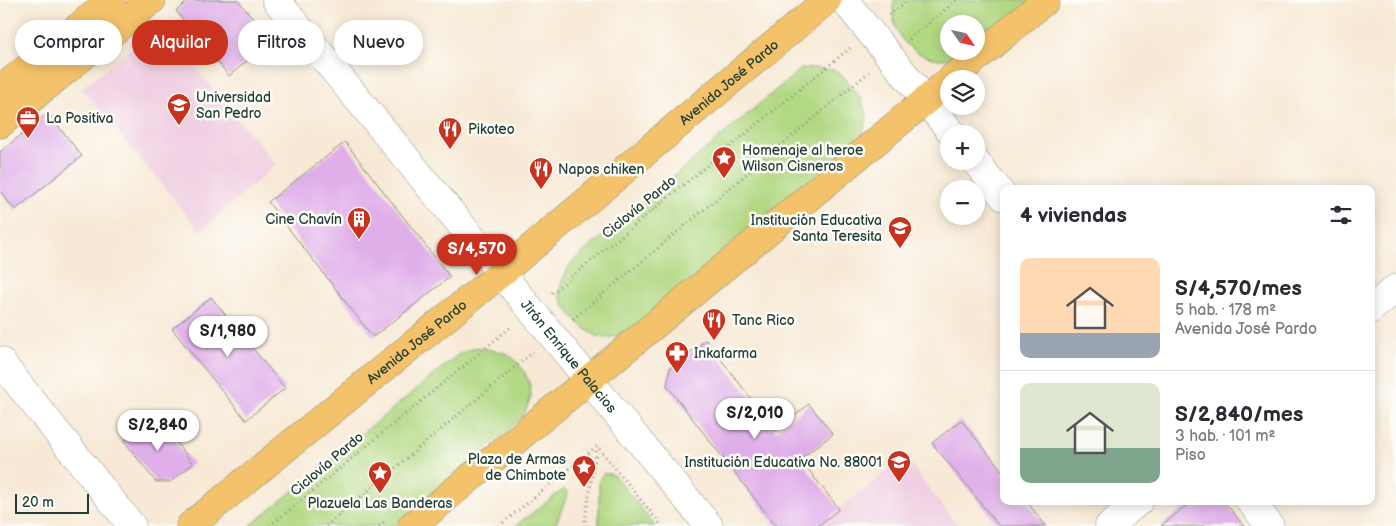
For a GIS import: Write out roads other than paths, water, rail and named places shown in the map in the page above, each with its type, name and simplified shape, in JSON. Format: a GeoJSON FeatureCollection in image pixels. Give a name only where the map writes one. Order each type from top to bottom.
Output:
{"type":"FeatureCollection","features":[{"type":"Feature","properties":{"kind":"main road"},"geometry":{"type":"LineString","coordinates":[[0,90],[112,0]]}},
{"type":"Feature","properties":{"kind":"main road"},"geometry":{"type":"LineString","coordinates":[[0,124],[152,0]]}},
{"type":"Feature","properties":{"kind":"main road","name":"Avenida José Pardo"},"geometry":{"type":"LineString","coordinates":[[190,526],[501,273],[827,0]]}},
{"type":"Feature","properties":{"kind":"main road"},"geometry":{"type":"LineString","coordinates":[[962,70],[1046,0]]}},
{"type":"Feature","properties":{"kind":"main road"},"geometry":{"type":"LineString","coordinates":[[412,526],[590,381],[940,88]]}},
{"type":"Feature","properties":{"kind":"street","name":"Jirón Enrique Palacios"},"geometry":{"type":"LineString","coordinates":[[276,0],[709,526]]}},
{"type":"Feature","properties":{"kind":"street"},"geometry":{"type":"LineString","coordinates":[[844,0],[946,125]]}},
{"type":"Feature","properties":{"kind":"street"},"geometry":{"type":"LineString","coordinates":[[982,170],[1000,191]]}},
{"type":"Feature","properties":{"kind":"street"},"geometry":{"type":"LineString","coordinates":[[1375,306],[1396,288]]}},
{"type":"Feature","properties":{"kind":"street"},"geometry":{"type":"LineString","coordinates":[[0,361],[132,526]]}},
{"type":"Feature","properties":{"kind":"street"},"geometry":{"type":"LineString","coordinates":[[1109,526],[1135,505]]}},
{"type":"Feature","properties":{"kind":"street"},"geometry":{"type":"LineString","coordinates":[[1253,505],[1270,526]]}},
{"type":"Feature","properties":{"kind":"place","name":"Universidad San Pedro"},"geometry":{"type":"Point","coordinates":[179,126]}},
{"type":"Feature","properties":{"kind":"place","name":"La Positiva"},"geometry":{"type":"Point","coordinates":[28,139]}},
{"type":"Feature","properties":{"kind":"place","name":"Pikoteo"},"geometry":{"type":"Point","coordinates":[450,150]}},
{"type":"Feature","properties":{"kind":"place","name":"Homenaje al heroe Wilson Cisneros"},"geometry":{"type":"Point","coordinates":[724,179]}},
{"type":"Feature","properties":{"kind":"place","name":"Napos chiken"},"geometry":{"type":"Point","coordinates":[541,190]}},
{"type":"Feature","properties":{"kind":"place","name":"Cine Chavín"},"geometry":{"type":"Point","coordinates":[359,240]}},
{"type":"Feature","properties":{"kind":"place","name":"Institución Educativa Santa Teresita"},"geometry":{"type":"Point","coordinates":[900,249]}},
{"type":"Feature","properties":{"kind":"place","name":"Tanc Rico"},"geometry":{"type":"Point","coordinates":[714,341]}},
{"type":"Feature","properties":{"kind":"place","name":"Inkafarma"},"geometry":{"type":"Point","coordinates":[677,374]}},
{"type":"Feature","properties":{"kind":"place","name":"Institución Educativa No. 88001"},"geometry":{"type":"Point","coordinates":[899,483]}},
{"type":"Feature","properties":{"kind":"place","name":"Plaza de Armas de Chimbote"},"geometry":{"type":"Point","coordinates":[584,488]}},
{"type":"Feature","properties":{"kind":"place","name":"Plazuela Las Banderas"},"geometry":{"type":"Point","coordinates":[380,494]}}]}
